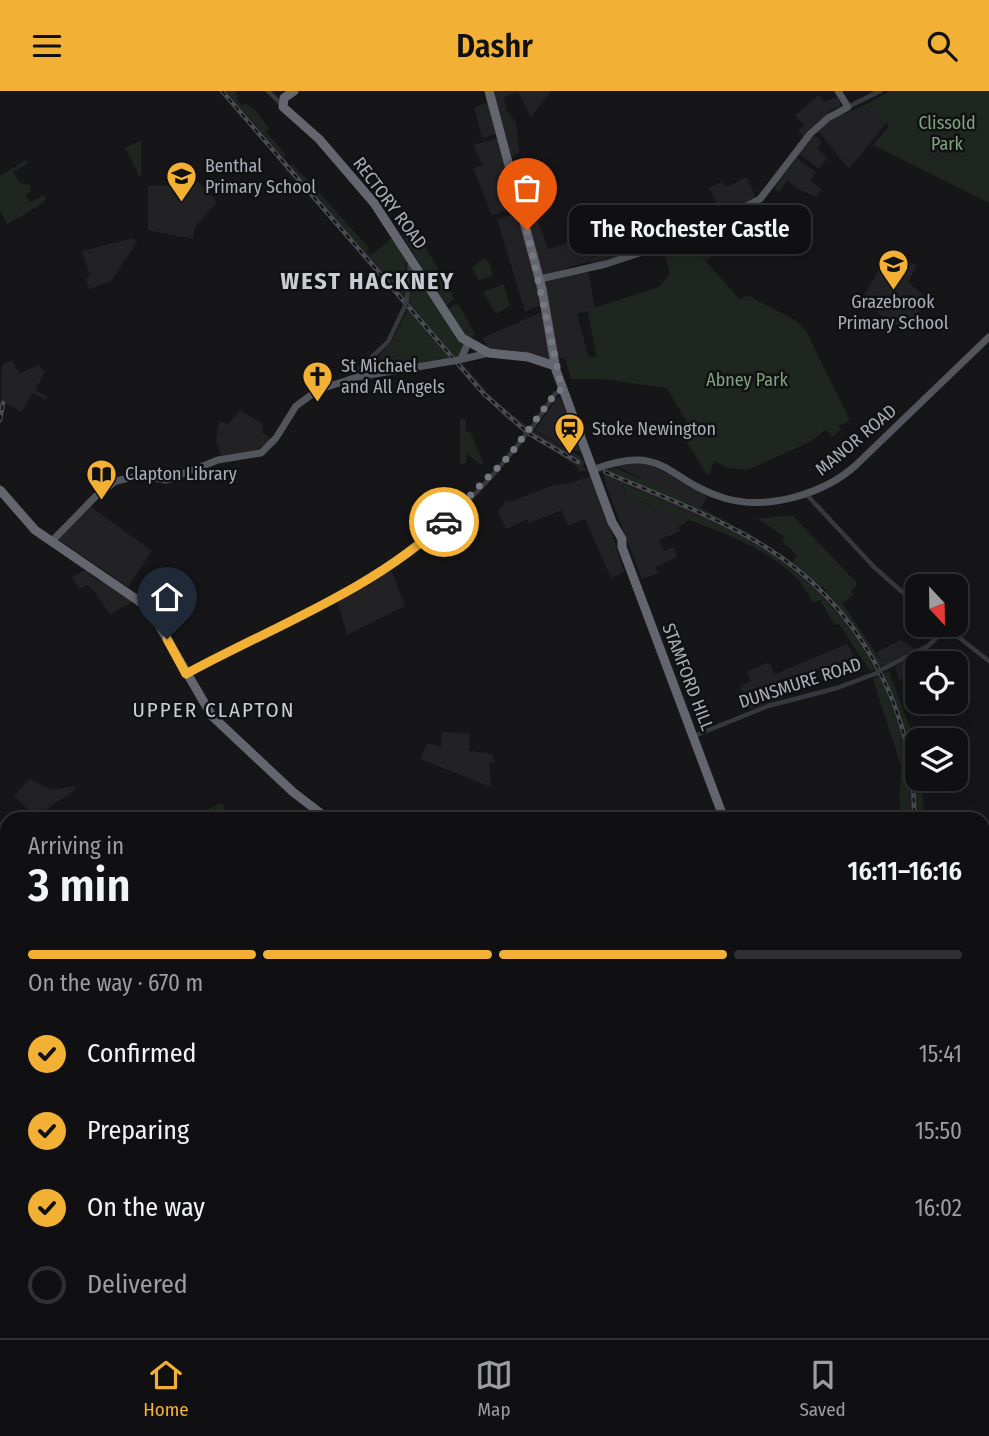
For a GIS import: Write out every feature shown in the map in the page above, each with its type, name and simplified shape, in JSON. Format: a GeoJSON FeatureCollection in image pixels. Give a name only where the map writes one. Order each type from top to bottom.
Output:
{"type":"FeatureCollection","features":[{"type":"Feature","properties":{"kind":"highway"},"geometry":{"type":"LineString","coordinates":[[281,101],[294,91]]}},
{"type":"Feature","properties":{"kind":"highway","name":"STAMFORD HILL"},"geometry":{"type":"LineString","coordinates":[[489,91],[540,279],[552,361],[595,469],[721,812]]}},
{"type":"Feature","properties":{"kind":"highway","name":"RECTORY ROAD"},"geometry":{"type":"LineString","coordinates":[[281,101],[353,177],[468,343],[489,353],[552,361]]}},
{"type":"Feature","properties":{"kind":"highway"},"geometry":{"type":"LineString","coordinates":[[0,490],[23,519],[149,608],[212,716],[276,776],[320,812]]}},
{"type":"Feature","properties":{"kind":"main road"},"geometry":{"type":"LineString","coordinates":[[540,279],[606,264],[679,240],[758,199],[810,134],[828,118],[848,107],[838,91]]}},
{"type":"Feature","properties":{"kind":"main road","name":"MANOR ROAD"},"geometry":{"type":"LineString","coordinates":[[595,469],[623,459],[640,459],[651,461],[726,498],[749,500],[807,495],[832,484],[855,466],[989,338]]}},
{"type":"Feature","properties":{"kind":"main road"},"geometry":{"type":"LineString","coordinates":[[457,360],[468,343]]}},
{"type":"Feature","properties":{"kind":"main road"},"geometry":{"type":"LineString","coordinates":[[52,541],[111,484],[138,476],[167,480],[218,460],[261,453],[301,402],[318,390],[357,377],[489,353]]}},
{"type":"Feature","properties":{"kind":"street","name":"RECTORY ROAD"},"geometry":{"type":"LineString","coordinates":[[268,91],[281,101]]}},
{"type":"Feature","properties":{"kind":"street"},"geometry":{"type":"LineString","coordinates":[[848,107],[880,91]]}},
{"type":"Feature","properties":{"kind":"street"},"geometry":{"type":"LineString","coordinates":[[357,377],[360,368],[394,332],[407,299],[410,257]]}},
{"type":"Feature","properties":{"kind":"street"},"geometry":{"type":"LineString","coordinates":[[186,674],[337,596],[398,560],[471,498],[531,429],[555,394],[562,389]]}},
{"type":"Feature","properties":{"kind":"street"},"geometry":{"type":"LineString","coordinates":[[807,495],[874,567],[905,594]]}},
{"type":"Feature","properties":{"kind":"street","name":"DUNSMURE ROAD"},"geometry":{"type":"LineString","coordinates":[[694,737],[768,706],[846,685],[928,646],[936,637]]}},
{"type":"Feature","properties":{"kind":"street"},"geometry":{"type":"LineString","coordinates":[[958,637],[989,661]]}},
{"type":"Feature","properties":{"kind":"shaded area"},"geometry":{"type":"Polygon","coordinates":[[[219,91],[226,91],[289,165],[293,164],[493,399],[534,431],[581,457],[585,462],[583,467],[591,472],[579,471],[505,418],[289,173],[284,172],[287,168],[219,91]]]}},
{"type":"Feature","properties":{"kind":"shaded area"},"geometry":{"type":"Polygon","coordinates":[[[493,91],[551,91],[531,117],[518,92],[504,97],[507,111],[516,122],[519,152],[512,157],[493,91]]]}},
{"type":"Feature","properties":{"kind":"shaded area"},"geometry":{"type":"Polygon","coordinates":[[[819,95],[824,102],[838,97],[841,106],[831,110],[805,138],[798,131],[804,125],[795,115],[819,95]]]}},
{"type":"Feature","properties":{"kind":"shaded area"},"geometry":{"type":"Polygon","coordinates":[[[488,103],[496,134],[482,138],[474,107],[488,103]]]}},
{"type":"Feature","properties":{"kind":"shaded area"},"geometry":{"type":"Polygon","coordinates":[[[869,103],[884,126],[849,169],[818,131],[834,118],[869,103]]]}},
{"type":"Feature","properties":{"kind":"shaded area"},"geometry":{"type":"Polygon","coordinates":[[[815,135],[822,142],[817,148],[827,158],[819,169],[799,154],[815,135]]]}},
{"type":"Feature","properties":{"kind":"shaded area"},"geometry":{"type":"Polygon","coordinates":[[[497,138],[515,208],[492,215],[473,168],[483,165],[473,145],[497,138]]]}},
{"type":"Feature","properties":{"kind":"shaded area"},"geometry":{"type":"Polygon","coordinates":[[[525,157],[536,200],[531,202],[548,249],[610,229],[614,245],[595,249],[596,255],[590,258],[616,246],[620,257],[591,264],[590,261],[541,276],[512,162],[525,157]]]}},
{"type":"Feature","properties":{"kind":"shaded area"},"geometry":{"type":"Polygon","coordinates":[[[797,158],[816,172],[811,181],[821,189],[817,197],[800,190],[788,181],[790,177],[779,192],[774,188],[797,158]]]}},
{"type":"Feature","properties":{"kind":"shaded area","name":"Benthal Primary School"},"geometry":{"type":"Polygon","coordinates":[[[186,170],[217,202],[195,227],[193,239],[148,230],[148,186],[171,185],[186,170]]]}},
{"type":"Feature","properties":{"kind":"shaded area"},"geometry":{"type":"Polygon","coordinates":[[[746,177],[757,199],[722,214],[709,188],[721,182],[727,187],[746,177]]]}},
{"type":"Feature","properties":{"kind":"shaded area"},"geometry":{"type":"Polygon","coordinates":[[[519,213],[543,304],[525,312],[497,219],[519,213]]]}},
{"type":"Feature","properties":{"kind":"shaded area"},"geometry":{"type":"Polygon","coordinates":[[[712,228],[727,244],[706,261],[689,241],[712,228]]]}},
{"type":"Feature","properties":{"kind":"shaded area"},"geometry":{"type":"Polygon","coordinates":[[[650,235],[653,246],[623,257],[620,245],[650,235]]]}},
{"type":"Feature","properties":{"kind":"shaded area"},"geometry":{"type":"Polygon","coordinates":[[[133,238],[137,242],[111,281],[89,289],[86,279],[90,275],[82,251],[133,238]]]}},
{"type":"Feature","properties":{"kind":"shaded area","name":"Grazebrook Primary School"},"geometry":{"type":"Polygon","coordinates":[[[889,252],[917,266],[908,282],[930,301],[903,329],[860,302],[889,252]]]}},
{"type":"Feature","properties":{"kind":"shaded area"},"geometry":{"type":"Polygon","coordinates":[[[588,271],[595,308],[577,314],[589,358],[557,358],[544,281],[588,271]]]}},
{"type":"Feature","properties":{"kind":"shaded area"},"geometry":{"type":"Polygon","coordinates":[[[544,311],[549,359],[490,350],[482,338],[544,311]]]}},
{"type":"Feature","properties":{"kind":"shaded area"},"geometry":{"type":"Polygon","coordinates":[[[12,360],[19,374],[38,365],[45,372],[35,390],[47,397],[46,400],[33,393],[21,412],[5,403],[0,425],[2,365],[12,360]]]}},
{"type":"Feature","properties":{"kind":"shaded area"},"geometry":{"type":"Polygon","coordinates":[[[557,398],[560,398],[584,454],[572,449],[570,451],[535,430],[557,398]]]}},
{"type":"Feature","properties":{"kind":"shaded area"},"geometry":{"type":"Polygon","coordinates":[[[240,410],[263,424],[263,433],[271,439],[255,451],[221,456],[216,441],[219,421],[228,424],[240,410]]]}},
{"type":"Feature","properties":{"kind":"shaded area"},"geometry":{"type":"Polygon","coordinates":[[[647,463],[708,494],[701,508],[621,468],[613,467],[647,463]]]}},
{"type":"Feature","properties":{"kind":"shaded area"},"geometry":{"type":"Polygon","coordinates":[[[605,471],[736,529],[770,548],[822,585],[821,588],[844,613],[870,650],[895,702],[905,740],[905,757],[891,704],[870,659],[832,606],[800,575],[757,545],[623,483],[625,492],[632,498],[689,520],[678,527],[680,531],[659,540],[664,551],[674,547],[677,557],[656,567],[658,573],[642,579],[605,483],[613,479],[604,475],[605,471]]]}},
{"type":"Feature","properties":{"kind":"shaded area"},"geometry":{"type":"Polygon","coordinates":[[[593,475],[624,572],[611,578],[585,519],[568,526],[562,510],[529,523],[527,519],[507,529],[497,512],[507,500],[509,502],[554,485],[571,483],[593,475]]]}},
{"type":"Feature","properties":{"kind":"shaded area"},"geometry":{"type":"Polygon","coordinates":[[[90,506],[152,551],[128,587],[58,539],[90,506]]]}},
{"type":"Feature","properties":{"kind":"shaded area"},"geometry":{"type":"Polygon","coordinates":[[[463,511],[479,530],[466,542],[468,547],[452,558],[437,537],[463,511]]]}},
{"type":"Feature","properties":{"kind":"shaded area"},"geometry":{"type":"Polygon","coordinates":[[[85,570],[100,582],[104,580],[133,602],[110,614],[93,590],[87,585],[79,589],[72,577],[85,570]]]}},
{"type":"Feature","properties":{"kind":"shaded area"},"geometry":{"type":"Polygon","coordinates":[[[391,570],[405,606],[347,635],[337,600],[391,570]]]}},
{"type":"Feature","properties":{"kind":"shaded area"},"geometry":{"type":"Polygon","coordinates":[[[900,640],[918,650],[905,651],[905,656],[884,666],[877,652],[900,640]]]}},
{"type":"Feature","properties":{"kind":"shaded area"},"geometry":{"type":"Polygon","coordinates":[[[847,644],[855,657],[829,667],[778,680],[783,698],[749,709],[740,686],[751,681],[747,671],[769,662],[775,674],[847,644]]]}},
{"type":"Feature","properties":{"kind":"shaded area"},"geometry":{"type":"Polygon","coordinates":[[[905,662],[905,677],[899,680],[895,667],[905,662]]]}},
{"type":"Feature","properties":{"kind":"shaded area"},"geometry":{"type":"Polygon","coordinates":[[[442,732],[470,734],[469,751],[492,754],[494,762],[489,763],[491,787],[420,759],[427,743],[441,747],[442,732]]]}},
{"type":"Feature","properties":{"kind":"shaded area"},"geometry":{"type":"Polygon","coordinates":[[[30,779],[52,790],[74,786],[75,790],[44,812],[31,812],[14,796],[30,779]]]}},
{"type":"Feature","properties":{"kind":"shaded area"},"geometry":{"type":"Polygon","coordinates":[[[909,791],[914,791],[915,812],[910,812],[909,791]]]}},
{"type":"Feature","properties":{"kind":"green space"},"geometry":{"type":"Polygon","coordinates":[[[226,91],[235,91],[238,96],[236,99],[242,106],[245,103],[255,110],[269,128],[266,132],[286,155],[284,158],[226,91]]]}},
{"type":"Feature","properties":{"kind":"green space","name":"Clissold Park"},"geometry":{"type":"Polygon","coordinates":[[[890,91],[989,91],[989,203],[873,145],[889,126],[887,123],[883,125],[869,103],[890,91]]]}},
{"type":"Feature","properties":{"kind":"green space"},"geometry":{"type":"Polygon","coordinates":[[[141,140],[141,177],[140,177],[125,148],[141,140]]]}},
{"type":"Feature","properties":{"kind":"green space"},"geometry":{"type":"Polygon","coordinates":[[[26,160],[28,163],[13,172],[20,183],[30,185],[31,191],[26,195],[30,202],[45,195],[45,200],[7,224],[0,211],[0,176],[26,160]]]}},
{"type":"Feature","properties":{"kind":"green space"},"geometry":{"type":"Polygon","coordinates":[[[303,177],[369,248],[365,252],[303,177]]]}},
{"type":"Feature","properties":{"kind":"green space"},"geometry":{"type":"Polygon","coordinates":[[[414,227],[451,291],[454,299],[446,306],[402,235],[414,227]]]}},
{"type":"Feature","properties":{"kind":"green space"},"geometry":{"type":"Polygon","coordinates":[[[392,238],[406,260],[404,297],[369,257],[392,238]]]}},
{"type":"Feature","properties":{"kind":"green space","name":"Abney Park"},"geometry":{"type":"Polygon","coordinates":[[[688,241],[740,300],[747,295],[795,320],[806,331],[850,420],[839,426],[841,429],[833,437],[825,430],[810,442],[747,470],[728,468],[714,461],[710,474],[707,475],[686,441],[690,428],[667,388],[601,379],[571,379],[565,357],[597,357],[587,310],[659,287],[670,274],[663,249],[688,241]]]}},
{"type":"Feature","properties":{"kind":"green space"},"geometry":{"type":"Polygon","coordinates":[[[484,258],[489,262],[493,276],[479,280],[472,268],[484,258]]]}},
{"type":"Feature","properties":{"kind":"green space"},"geometry":{"type":"Polygon","coordinates":[[[413,264],[465,346],[460,356],[455,357],[409,304],[413,264]]]}},
{"type":"Feature","properties":{"kind":"green space"},"geometry":{"type":"Polygon","coordinates":[[[504,284],[510,306],[496,314],[483,292],[504,284]]]}},
{"type":"Feature","properties":{"kind":"green space"},"geometry":{"type":"Polygon","coordinates":[[[455,304],[459,305],[475,334],[474,337],[467,338],[448,309],[455,304]]]}},
{"type":"Feature","properties":{"kind":"green space"},"geometry":{"type":"Polygon","coordinates":[[[408,309],[451,358],[363,373],[391,343],[408,309]]]}},
{"type":"Feature","properties":{"kind":"green space"},"geometry":{"type":"Polygon","coordinates":[[[460,419],[466,419],[466,432],[470,431],[477,447],[473,449],[477,448],[484,464],[481,465],[466,453],[466,463],[460,465],[460,419]]]}},
{"type":"Feature","properties":{"kind":"green space"},"geometry":{"type":"Polygon","coordinates":[[[613,467],[657,485],[745,531],[792,562],[797,555],[782,541],[785,537],[758,519],[792,515],[858,584],[845,602],[841,601],[883,664],[879,667],[859,633],[819,582],[817,584],[793,565],[743,534],[689,507],[605,471],[613,467]]]}},
{"type":"Feature","properties":{"kind":"green space"},"geometry":{"type":"Polygon","coordinates":[[[604,475],[621,483],[613,480],[605,483],[604,475]]]}},
{"type":"Feature","properties":{"kind":"green space"},"geometry":{"type":"Polygon","coordinates":[[[622,483],[691,516],[726,529],[772,554],[830,605],[875,669],[870,671],[839,624],[835,625],[820,600],[813,603],[803,585],[788,570],[770,557],[727,535],[630,499],[622,483]]]}},
{"type":"Feature","properties":{"kind":"green space"},"geometry":{"type":"Polygon","coordinates":[[[889,671],[910,728],[905,728],[905,734],[903,726],[883,674],[889,671]]]}},
{"type":"Feature","properties":{"kind":"green space"},"geometry":{"type":"Polygon","coordinates":[[[879,676],[899,728],[905,755],[905,791],[909,791],[910,812],[899,812],[901,766],[873,679],[879,676]]]}},
{"type":"Feature","properties":{"kind":"green space"},"geometry":{"type":"Polygon","coordinates":[[[914,791],[923,791],[924,812],[916,812],[914,791]]]}},
{"type":"Feature","properties":{"kind":"green space"},"geometry":{"type":"Polygon","coordinates":[[[220,803],[225,805],[223,808],[227,812],[203,812],[220,803]]]}},
{"type":"Feature","properties":{"kind":"railway"},"geometry":{"type":"LineString","coordinates":[[222,91],[484,394],[528,433],[578,462]]}},
{"type":"Feature","properties":{"kind":"railway"},"geometry":{"type":"LineString","coordinates":[[0,420],[3,403]]}},
{"type":"Feature","properties":{"kind":"railway"},"geometry":{"type":"LineString","coordinates":[[605,472],[686,506],[745,535],[798,570],[827,598],[853,629],[875,663],[892,700],[905,738],[912,778],[914,812]]}},
{"type":"Feature","properties":{"kind":"way so far"},"geometry":{"type":"LineString","coordinates":[[444,522],[475,494],[505,461],[555,394],[562,389],[553,356],[549,319],[527,230]]}},
{"type":"Feature","properties":{"kind":"place","name":"Benthal Primary School"},"geometry":{"type":"Point","coordinates":[182,203]}},
{"type":"Feature","properties":{"kind":"place","name":"The Rochester Castle"},"geometry":{"type":"Point","coordinates":[527,230]}},
{"type":"Feature","properties":{"kind":"place","name":"Grazebrook Primary School"},"geometry":{"type":"Point","coordinates":[893,291]}},
{"type":"Feature","properties":{"kind":"place","name":"St Michael and All Angels"},"geometry":{"type":"Point","coordinates":[318,403]}},
{"type":"Feature","properties":{"kind":"place","name":"Stoke Newington"},"geometry":{"type":"Point","coordinates":[569,456]}},
{"type":"Feature","properties":{"kind":"place","name":"Clapton Library"},"geometry":{"type":"Point","coordinates":[102,501]}},
{"type":"Feature","properties":{"kind":"district","name":"WEST HACKNEY"},"geometry":{"type":"Point","coordinates":[368,281]}},
{"type":"Feature","properties":{"kind":"district","name":"UPPER CLAPTON"},"geometry":{"type":"Point","coordinates":[214,710]}},
{"type":"Feature","properties":{"kind":"route"},"geometry":{"type":"LineString","coordinates":[[167,639],[186,674],[356,585],[398,560],[444,522]]}}]}
